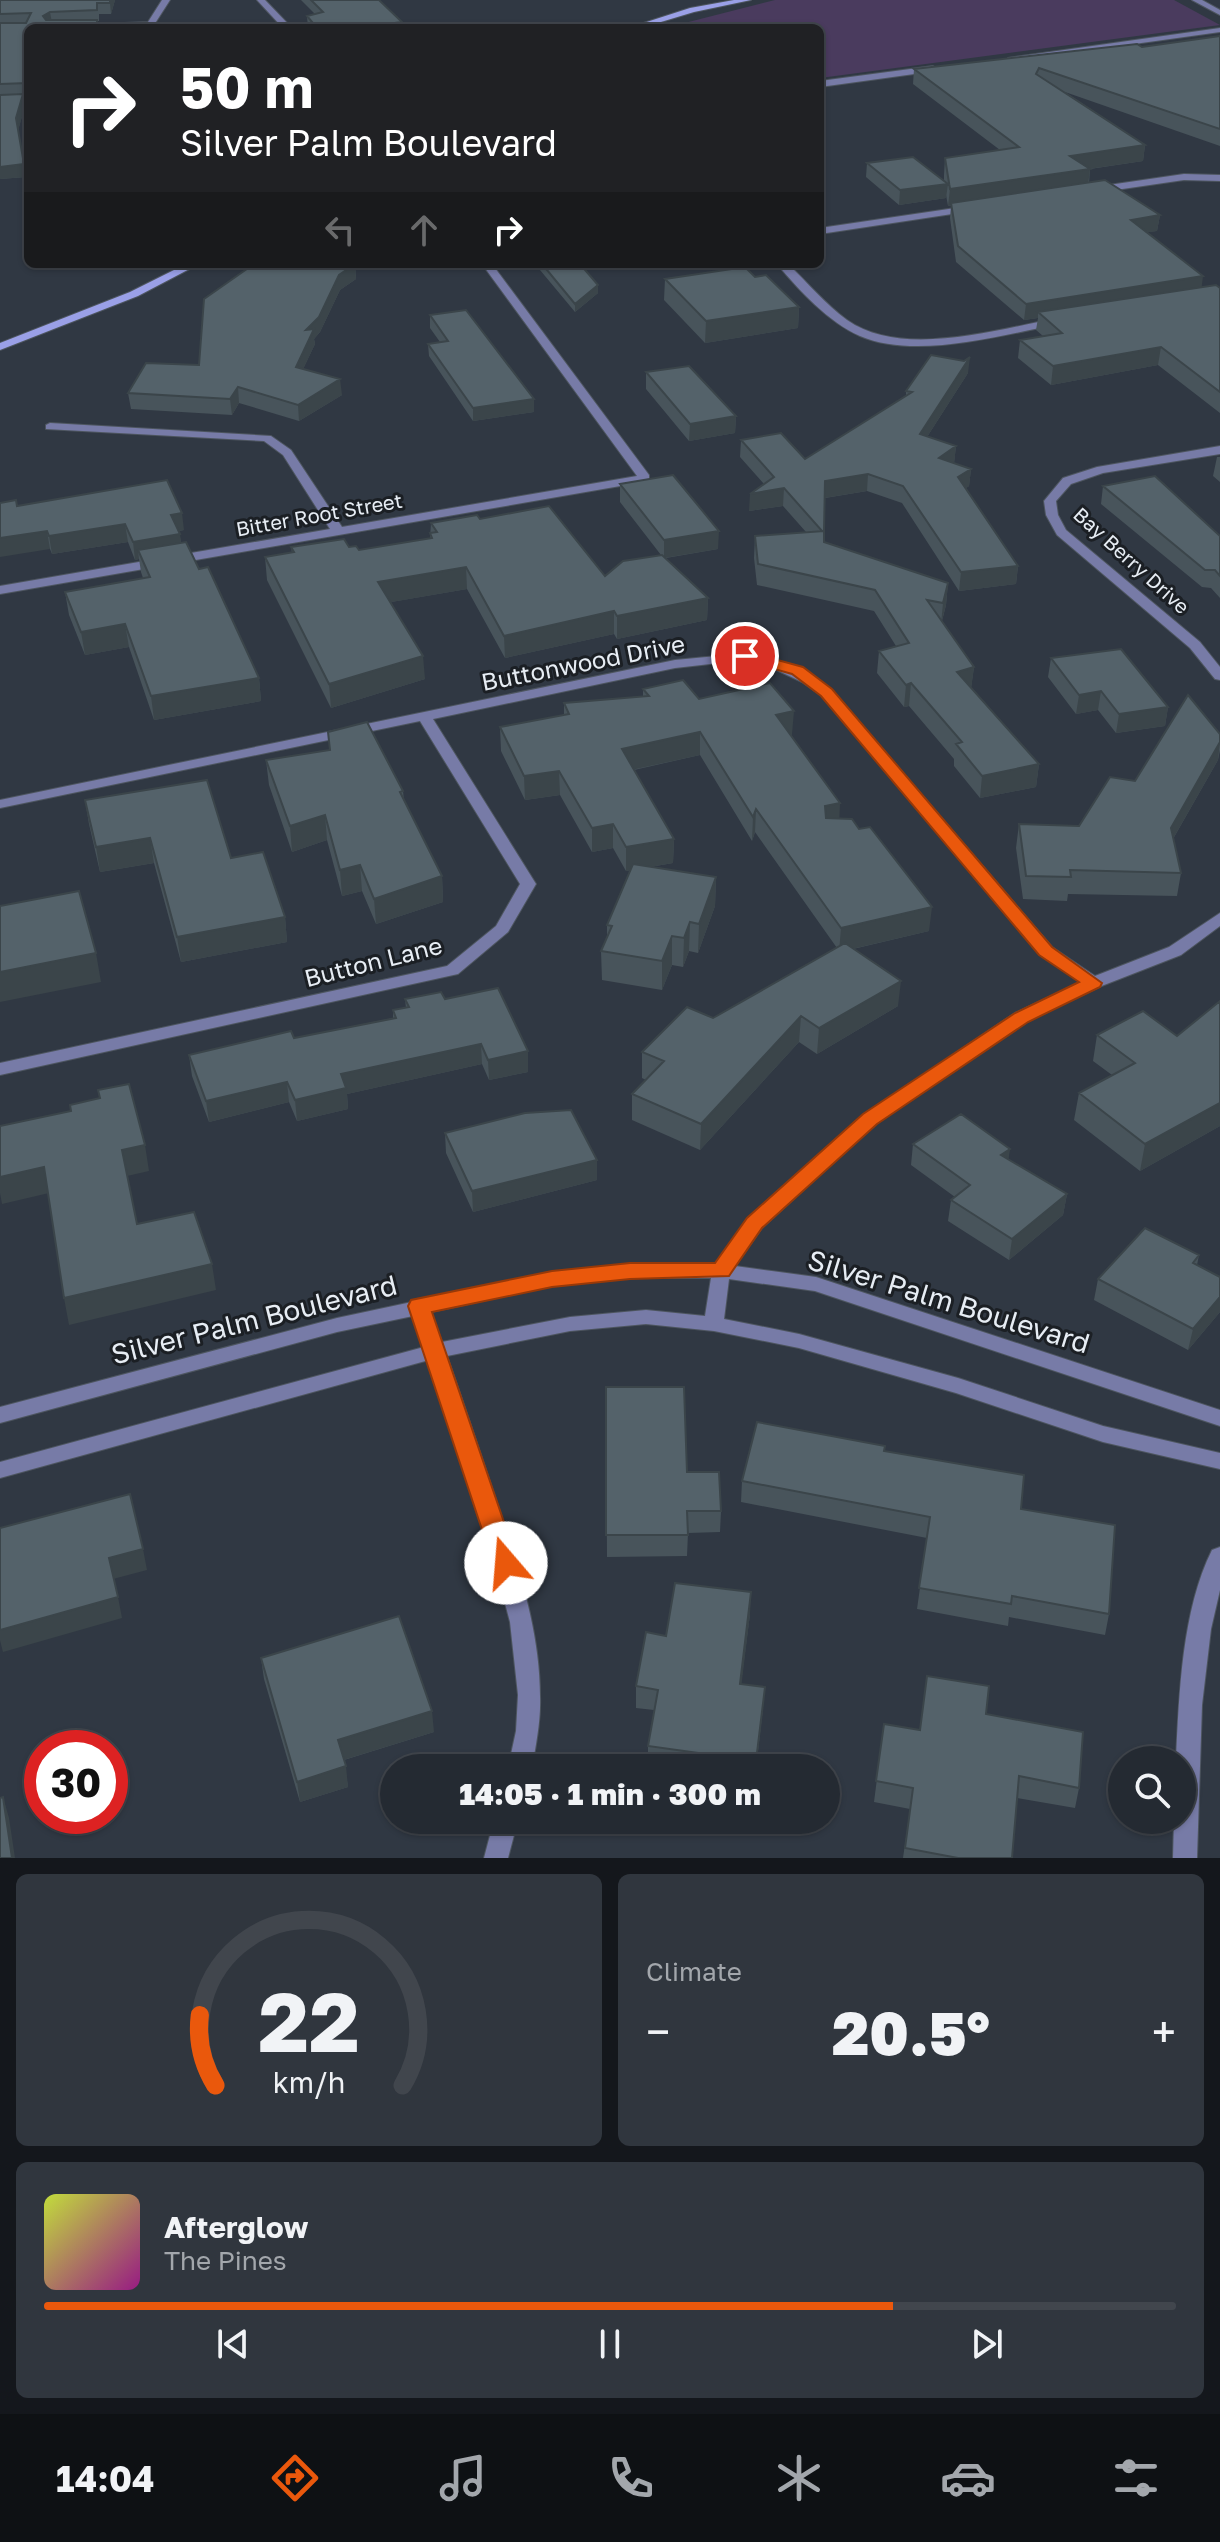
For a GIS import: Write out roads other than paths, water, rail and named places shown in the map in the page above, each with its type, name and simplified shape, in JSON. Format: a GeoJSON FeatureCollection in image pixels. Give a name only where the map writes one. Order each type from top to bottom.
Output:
{"type":"FeatureCollection","features":[{"type":"Feature","properties":{"kind":"main road"},"geometry":{"type":"LineString","coordinates":[[647,24],[736,0],[747,0]]}},
{"type":"Feature","properties":{"kind":"main road"},"geometry":{"type":"LineString","coordinates":[[0,347],[134,294],[186,268]]}},
{"type":"Feature","properties":{"kind":"street"},"geometry":{"type":"LineString","coordinates":[[151,24],[166,0]]}},
{"type":"Feature","properties":{"kind":"street"},"geometry":{"type":"LineString","coordinates":[[261,0],[284,24]]}},
{"type":"Feature","properties":{"kind":"street"},"geometry":{"type":"LineString","coordinates":[[1196,0],[1220,13]]}},
{"type":"Feature","properties":{"kind":"street"},"geometry":{"type":"LineString","coordinates":[[1003,60],[1220,30]]}},
{"type":"Feature","properties":{"kind":"street"},"geometry":{"type":"LineString","coordinates":[[824,83],[941,68]]}},
{"type":"Feature","properties":{"kind":"street"},"geometry":{"type":"LineString","coordinates":[[0,101],[24,100]]}},
{"type":"Feature","properties":{"kind":"street"},"geometry":{"type":"LineString","coordinates":[[1077,193],[1184,177],[1220,178]]}},
{"type":"Feature","properties":{"kind":"street"},"geometry":{"type":"LineString","coordinates":[[824,230],[986,206]]}},
{"type":"Feature","properties":{"kind":"street","name":"Bitter Root Street"},"geometry":{"type":"LineString","coordinates":[[0,590],[645,478],[490,268]]}},
{"type":"Feature","properties":{"kind":"street"},"geometry":{"type":"LineString","coordinates":[[786,268],[845,324],[862,334],[888,341],[918,343],[1069,319]]}},
{"type":"Feature","properties":{"kind":"street"},"geometry":{"type":"LineString","coordinates":[[50,427],[267,438],[287,453],[338,531]]}},
{"type":"Feature","properties":{"kind":"street","name":"Bay Berry Drive"},"geometry":{"type":"LineString","coordinates":[[1220,450],[1101,470],[1067,481],[1050,501],[1052,515],[1061,532],[1195,645],[1220,676]]}},
{"type":"Feature","properties":{"kind":"street","name":"Buttonwood Drive"},"geometry":{"type":"LineString","coordinates":[[0,804],[675,664],[745,656],[798,670],[827,693],[1046,951],[1093,983]]}},
{"type":"Feature","properties":{"kind":"street","name":"Button Lane"},"geometry":{"type":"LineString","coordinates":[[0,1069],[452,970],[502,929],[528,884],[424,716]]}},
{"type":"Feature","properties":{"kind":"street"},"geometry":{"type":"LineString","coordinates":[[714,1324],[721,1271],[755,1223],[870,1119],[1021,1017],[1093,983],[1175,951],[1220,918]]}},
{"type":"Feature","properties":{"kind":"street","name":"Silver Palm Boulevard"},"geometry":{"type":"LineString","coordinates":[[0,1415],[337,1325],[552,1279],[630,1271],[721,1271],[816,1284],[1220,1418]]}},
{"type":"Feature","properties":{"kind":"street"},"geometry":{"type":"LineString","coordinates":[[419,1306],[506,1563],[526,1638],[531,1695],[522,1754]]}},
{"type":"Feature","properties":{"kind":"street"},"geometry":{"type":"LineString","coordinates":[[0,1470],[436,1351],[570,1324],[646,1317],[714,1324],[799,1341],[958,1386],[1103,1434],[1220,1461]]}},
{"type":"Feature","properties":{"kind":"street"},"geometry":{"type":"LineString","coordinates":[[1185,1858],[1191,1690],[1208,1588],[1220,1556]]}},
{"type":"Feature","properties":{"kind":"street"},"geometry":{"type":"LineString","coordinates":[[496,1858],[502,1834]]}}]}
